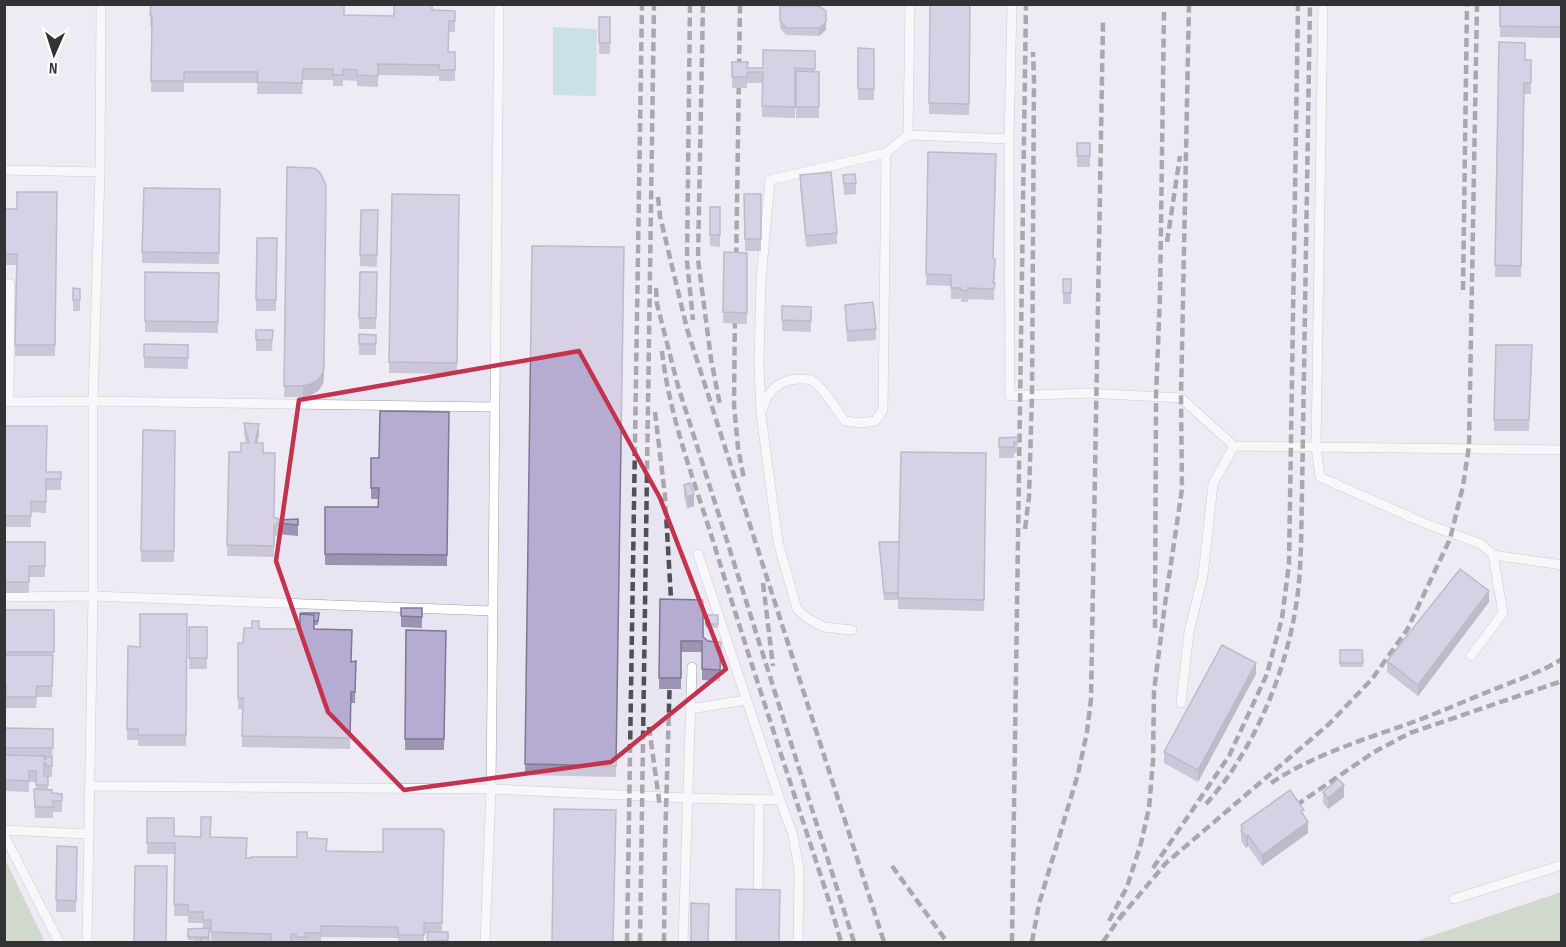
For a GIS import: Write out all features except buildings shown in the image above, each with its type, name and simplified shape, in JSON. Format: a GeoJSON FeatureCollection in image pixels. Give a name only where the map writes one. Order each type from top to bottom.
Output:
{"type":"FeatureCollection","features":[{"type":"Feature","properties":{"kind":"lane"},"geometry":{"type":"LineString","coordinates":[[87,942],[93,596],[93,401],[100,172],[101,4]]}},
{"type":"Feature","properties":{"kind":"lane"},"geometry":{"type":"LineString","coordinates":[[485,942],[491,789],[499,4]]}},
{"type":"Feature","properties":{"kind":"lane"},"geometry":{"type":"LineString","coordinates":[[908,135],[910,4]]}},
{"type":"Feature","properties":{"kind":"lane"},"geometry":{"type":"LineString","coordinates":[[1012,4],[1008,139],[1010,396],[1087,393],[1181,398],[1234,446],[1562,450]]}},
{"type":"Feature","properties":{"kind":"lane"},"geometry":{"type":"LineString","coordinates":[[1323,4],[1316,447],[1320,477],[1424,523],[1481,544],[1493,555],[1562,565]]}},
{"type":"Feature","properties":{"kind":"lane"},"geometry":{"type":"LineString","coordinates":[[852,630],[824,627],[807,618],[797,609],[778,542],[761,414],[759,363],[761,280],[770,180],[886,153],[908,135],[1008,139]]}},
{"type":"Feature","properties":{"kind":"lane"},"geometry":{"type":"LineString","coordinates":[[761,414],[766,398],[778,384],[794,379],[812,380],[845,421],[861,423],[875,421],[883,410],[886,153]]}},
{"type":"Feature","properties":{"kind":"lane"},"geometry":{"type":"LineString","coordinates":[[4,170],[100,172]]}},
{"type":"Feature","properties":{"kind":"lane"},"geometry":{"type":"LineString","coordinates":[[4,284],[10,284],[7,402],[93,401],[494,407]]}},
{"type":"Feature","properties":{"kind":"lane"},"geometry":{"type":"LineString","coordinates":[[1181,703],[1189,632],[1203,575],[1214,484],[1234,446]]}},
{"type":"Feature","properties":{"kind":"lane"},"geometry":{"type":"LineString","coordinates":[[698,554],[780,800],[794,835],[799,870],[798,942]]}},
{"type":"Feature","properties":{"kind":"lane"},"geometry":{"type":"LineString","coordinates":[[1471,656],[1503,613],[1493,555]]}},
{"type":"Feature","properties":{"kind":"lane"},"geometry":{"type":"LineString","coordinates":[[4,597],[93,596],[492,611]]}},
{"type":"Feature","properties":{"kind":"lane"},"geometry":{"type":"LineString","coordinates":[[683,942],[692,667]]}},
{"type":"Feature","properties":{"kind":"lane"},"geometry":{"type":"LineString","coordinates":[[690,709],[746,700]]}},
{"type":"Feature","properties":{"kind":"lane"},"geometry":{"type":"LineString","coordinates":[[89,786],[491,789],[780,800]]}},
{"type":"Feature","properties":{"kind":"lane"},"geometry":{"type":"LineString","coordinates":[[758,907],[759,800]]}},
{"type":"Feature","properties":{"kind":"lane"},"geometry":{"type":"LineString","coordinates":[[4,830],[88,834]]}},
{"type":"Feature","properties":{"kind":"lane"},"geometry":{"type":"LineString","coordinates":[[4,835],[59,942]]}},
{"type":"Feature","properties":{"kind":"lane"},"geometry":{"type":"LineString","coordinates":[[1454,899],[1562,865]]}},
{"type":"Feature","properties":{"kind":"highlighted area"},"geometry":{"type":"Polygon","coordinates":[[[579,351],[660,498],[726,669],[611,762],[404,790],[328,712],[276,561],[299,400],[579,351]]]}},
{"type":"Feature","properties":{"kind":"shaded area"},"geometry":{"type":"Polygon","coordinates":[[[5,5],[1561,5],[1561,892],[1413,942],[45,942],[5,859],[5,5]]]}},
{"type":"Feature","properties":{"kind":"green space"},"geometry":{"type":"Polygon","coordinates":[[[5,859],[45,942],[5,942],[5,859]]]}},
{"type":"Feature","properties":{"kind":"green space"},"geometry":{"type":"Polygon","coordinates":[[[1561,892],[1561,942],[1413,942],[1561,892]]]}},
{"type":"Feature","properties":{"kind":"water"},"geometry":{"type":"Polygon","coordinates":[[[553,27],[597,29],[596,96],[553,95],[553,27]]]}},
{"type":"Feature","properties":{"kind":"railway"},"geometry":{"type":"LineString","coordinates":[[627,942],[642,4]]}},
{"type":"Feature","properties":{"kind":"railway"},"geometry":{"type":"LineString","coordinates":[[640,942],[654,4]]}},
{"type":"Feature","properties":{"kind":"railway"},"geometry":{"type":"LineString","coordinates":[[690,4],[687,261],[693,320]]}},
{"type":"Feature","properties":{"kind":"railway"},"geometry":{"type":"LineString","coordinates":[[703,4],[698,259],[711,359],[720,405]]}},
{"type":"Feature","properties":{"kind":"railway"},"geometry":{"type":"LineString","coordinates":[[736,270],[740,4]]}},
{"type":"Feature","properties":{"kind":"railway"},"geometry":{"type":"LineString","coordinates":[[1012,942],[1026,4]]}},
{"type":"Feature","properties":{"kind":"railway"},"geometry":{"type":"LineString","coordinates":[[1109,921],[1127,887],[1149,808],[1153,761],[1154,691],[1182,489],[1181,398],[1189,4]]}},
{"type":"Feature","properties":{"kind":"railway"},"geometry":{"type":"LineString","coordinates":[[1153,868],[1229,756],[1267,674],[1282,618],[1289,564],[1298,4]]}},
{"type":"Feature","properties":{"kind":"railway"},"geometry":{"type":"LineString","coordinates":[[1206,804],[1241,757],[1271,697],[1291,633],[1297,597],[1301,538],[1310,4]]}},
{"type":"Feature","properties":{"kind":"railway"},"geometry":{"type":"LineString","coordinates":[[1463,290],[1467,4]]}},
{"type":"Feature","properties":{"kind":"railway"},"geometry":{"type":"LineString","coordinates":[[1119,919],[1166,863],[1329,724],[1372,679],[1407,630],[1450,539],[1463,486],[1469,446],[1477,4]]}},
{"type":"Feature","properties":{"kind":"railway"},"geometry":{"type":"LineString","coordinates":[[1155,628],[1156,396],[1160,295],[1164,12]]}},
{"type":"Feature","properties":{"kind":"railway"},"geometry":{"type":"LineString","coordinates":[[1032,942],[1039,904],[1078,774],[1091,699],[1103,22]]}},
{"type":"Feature","properties":{"kind":"railway"},"geometry":{"type":"LineString","coordinates":[[1025,529],[1029,497],[1032,394],[1033,52]]}},
{"type":"Feature","properties":{"kind":"railway"},"geometry":{"type":"LineString","coordinates":[[1167,242],[1180,156]]}},
{"type":"Feature","properties":{"kind":"railway"},"geometry":{"type":"LineString","coordinates":[[658,197],[660,216],[687,329],[884,942]]}},
{"type":"Feature","properties":{"kind":"railway"},"geometry":{"type":"LineString","coordinates":[[656,288],[657,304],[678,386],[854,942]]}},
{"type":"Feature","properties":{"kind":"railway"},"geometry":{"type":"LineString","coordinates":[[735,306],[734,405],[744,479]]}},
{"type":"Feature","properties":{"kind":"railway"},"geometry":{"type":"LineString","coordinates":[[662,351],[670,400],[684,449],[841,942]]}},
{"type":"Feature","properties":{"kind":"railway"},"geometry":{"type":"LineString","coordinates":[[655,412],[665,496],[672,616]]}},
{"type":"Feature","properties":{"kind":"railway"},"geometry":{"type":"LineString","coordinates":[[763,583],[773,666]]}},
{"type":"Feature","properties":{"kind":"railway"},"geometry":{"type":"LineString","coordinates":[[1271,783],[1319,757],[1437,713],[1536,673],[1562,659]]}},
{"type":"Feature","properties":{"kind":"railway"},"geometry":{"type":"LineString","coordinates":[[664,942],[670,673]]}},
{"type":"Feature","properties":{"kind":"railway"},"geometry":{"type":"LineString","coordinates":[[1285,813],[1374,752],[1410,733],[1562,681]]}},
{"type":"Feature","properties":{"kind":"railway"},"geometry":{"type":"LineString","coordinates":[[649,727],[660,807]]}},
{"type":"Feature","properties":{"kind":"railway"},"geometry":{"type":"LineString","coordinates":[[892,866],[947,942]]}},
{"type":"Feature","properties":{"kind":"railway"},"geometry":{"type":"LineString","coordinates":[[1103,942],[1123,913]]}}]}
